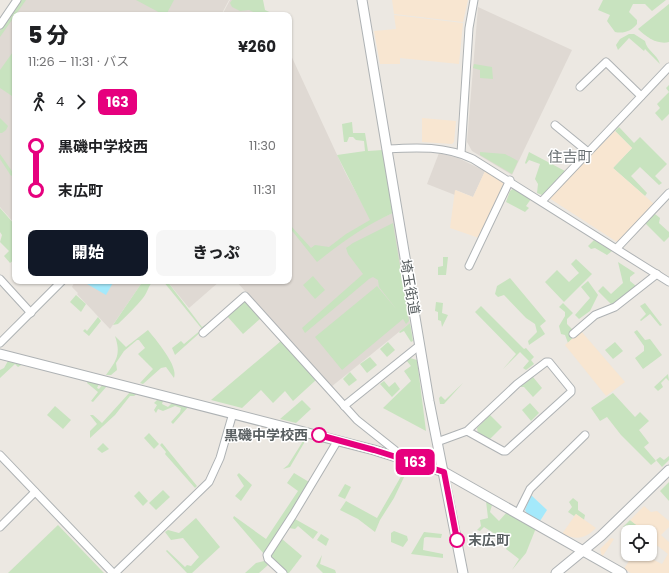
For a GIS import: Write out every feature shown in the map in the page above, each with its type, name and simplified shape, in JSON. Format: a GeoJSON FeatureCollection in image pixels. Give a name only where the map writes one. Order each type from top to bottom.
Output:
{"type":"FeatureCollection","features":[{"type":"Feature","properties":{"kind":"street"},"geometry":{"type":"LineString","coordinates":[[1,22],[17,0]]}},
{"type":"Feature","properties":{"kind":"street","name":"埼玉街道"},"geometry":{"type":"LineString","coordinates":[[362,0],[437,442],[463,573]]}},
{"type":"Feature","properties":{"kind":"street"},"geometry":{"type":"LineString","coordinates":[[461,153],[469,28],[474,0]]}},
{"type":"Feature","properties":{"kind":"street"},"geometry":{"type":"LineString","coordinates":[[580,87],[606,62],[641,96]]}},
{"type":"Feature","properties":{"kind":"street"},"geometry":{"type":"LineString","coordinates":[[542,201],[669,67]]}},
{"type":"Feature","properties":{"kind":"street"},"geometry":{"type":"LineString","coordinates":[[555,124],[588,152]]}},
{"type":"Feature","properties":{"kind":"street"},"geometry":{"type":"LineString","coordinates":[[387,149],[432,147],[461,153],[510,180],[669,282]]}},
{"type":"Feature","properties":{"kind":"street"},"geometry":{"type":"LineString","coordinates":[[469,266],[510,180]]}},
{"type":"Feature","properties":{"kind":"street"},"geometry":{"type":"LineString","coordinates":[[617,248],[669,193]]}},
{"type":"Feature","properties":{"kind":"street"},"geometry":{"type":"LineString","coordinates":[[573,334],[595,314],[615,307],[657,274]]}},
{"type":"Feature","properties":{"kind":"street"},"geometry":{"type":"LineString","coordinates":[[0,279],[31,313]]}},
{"type":"Feature","properties":{"kind":"street"},"geometry":{"type":"LineString","coordinates":[[0,343],[59,284]]}},
{"type":"Feature","properties":{"kind":"street"},"geometry":{"type":"LineString","coordinates":[[203,333],[245,296],[364,427],[406,460]]}},
{"type":"Feature","properties":{"kind":"street"},"geometry":{"type":"LineString","coordinates":[[344,406],[420,345]]}},
{"type":"Feature","properties":{"kind":"street"},"geometry":{"type":"LineString","coordinates":[[0,354],[338,440],[444,472],[622,573]]}},
{"type":"Feature","properties":{"kind":"street"},"geometry":{"type":"LineString","coordinates":[[437,442],[467,431],[517,384],[546,362],[549,362],[571,389],[571,392],[506,451],[503,451],[467,431]]}},
{"type":"Feature","properties":{"kind":"street"},"geometry":{"type":"LineString","coordinates":[[0,455],[114,573],[209,482],[220,458],[233,413]]}},
{"type":"Feature","properties":{"kind":"street"},"geometry":{"type":"LineString","coordinates":[[518,513],[530,489],[585,435]]}},
{"type":"Feature","properties":{"kind":"street"},"geometry":{"type":"LineString","coordinates":[[283,573],[268,559],[267,555],[338,440]]}},
{"type":"Feature","properties":{"kind":"street"},"geometry":{"type":"LineString","coordinates":[[556,573],[583,552],[669,470]]}},
{"type":"Feature","properties":{"kind":"street"},"geometry":{"type":"LineString","coordinates":[[0,527],[35,492]]}},
{"type":"Feature","properties":{"kind":"shaded area"},"geometry":{"type":"Polygon","coordinates":[[[17,0],[229,0],[223,12],[12,12],[12,221],[0,207],[0,25],[17,0]]]}},
{"type":"Feature","properties":{"kind":"shaded area"},"geometry":{"type":"Polygon","coordinates":[[[230,0],[239,0],[260,12],[224,12],[230,0]]]}},
{"type":"Feature","properties":{"kind":"shaded area"},"geometry":{"type":"Polygon","coordinates":[[[478,7],[572,50],[512,175],[472,151],[467,142],[478,7]]]}},
{"type":"Feature","properties":{"kind":"shaded area"},"geometry":{"type":"Polygon","coordinates":[[[292,57],[345,172],[372,222],[393,213],[410,323],[331,387],[239,284],[292,284],[292,57]]]}},
{"type":"Feature","properties":{"kind":"shaded area"},"geometry":{"type":"Polygon","coordinates":[[[439,153],[458,158],[485,171],[473,197],[456,190],[455,195],[427,184],[439,153]]]}},
{"type":"Feature","properties":{"kind":"shaded area"},"geometry":{"type":"Polygon","coordinates":[[[74,284],[141,284],[110,329],[72,287],[74,284]]]}},
{"type":"Feature","properties":{"kind":"shaded area"},"geometry":{"type":"Polygon","coordinates":[[[169,284],[217,284],[189,308],[169,284]]]}},
{"type":"Feature","properties":{"kind":"green space"},"geometry":{"type":"Polygon","coordinates":[[[19,0],[26,0],[18,12],[12,12],[12,20],[0,37],[0,31],[19,0]]]}},
{"type":"Feature","properties":{"kind":"green space"},"geometry":{"type":"Polygon","coordinates":[[[136,0],[174,0],[168,12],[158,12],[136,0]]]}},
{"type":"Feature","properties":{"kind":"green space"},"geometry":{"type":"Polygon","coordinates":[[[232,0],[263,0],[265,10],[269,12],[253,12],[249,10],[240,11],[232,7],[230,3],[232,0]]]}},
{"type":"Feature","properties":{"kind":"green space"},"geometry":{"type":"Polygon","coordinates":[[[603,0],[666,0],[652,11],[645,4],[633,4],[629,12],[637,20],[637,24],[630,30],[621,33],[615,32],[607,21],[610,15],[598,10],[603,0]]]}},
{"type":"Feature","properties":{"kind":"green space"},"geometry":{"type":"Polygon","coordinates":[[[669,4],[669,42],[665,43],[652,40],[638,29],[669,4]]]}},
{"type":"Feature","properties":{"kind":"green space"},"geometry":{"type":"Polygon","coordinates":[[[629,34],[634,34],[645,41],[660,64],[645,49],[644,51],[629,38],[618,50],[616,45],[620,39],[629,34]]]}},
{"type":"Feature","properties":{"kind":"green space"},"geometry":{"type":"Polygon","coordinates":[[[12,53],[12,96],[0,88],[0,70],[12,53]]]}},
{"type":"Feature","properties":{"kind":"green space"},"geometry":{"type":"Polygon","coordinates":[[[474,64],[492,67],[493,79],[480,78],[480,70],[473,68],[474,64]]]}},
{"type":"Feature","properties":{"kind":"green space"},"geometry":{"type":"Polygon","coordinates":[[[669,85],[669,92],[666,88],[669,85]]]}},
{"type":"Feature","properties":{"kind":"green space"},"geometry":{"type":"Polygon","coordinates":[[[669,92],[669,114],[662,121],[655,113],[660,108],[657,104],[669,92]]]}},
{"type":"Feature","properties":{"kind":"green space"},"geometry":{"type":"Polygon","coordinates":[[[0,118],[8,126],[2,133],[0,133],[0,118]]]}},
{"type":"Feature","properties":{"kind":"green space"},"geometry":{"type":"Polygon","coordinates":[[[352,122],[353,133],[365,133],[368,151],[383,150],[393,213],[372,223],[317,262],[292,231],[292,227],[311,248],[315,245],[329,247],[346,234],[370,220],[337,155],[365,151],[364,141],[349,137],[347,142],[344,142],[342,124],[352,122]]]}},
{"type":"Feature","properties":{"kind":"green space"},"geometry":{"type":"Polygon","coordinates":[[[619,127],[634,143],[640,137],[667,164],[655,176],[662,183],[659,185],[640,167],[631,176],[647,193],[645,196],[613,168],[632,148],[615,131],[619,127]]]}},
{"type":"Feature","properties":{"kind":"green space"},"geometry":{"type":"Polygon","coordinates":[[[480,152],[505,154],[518,161],[512,174],[480,155],[480,152]]]}},
{"type":"Feature","properties":{"kind":"green space"},"geometry":{"type":"Polygon","coordinates":[[[529,152],[565,171],[542,195],[537,193],[538,184],[535,179],[540,164],[529,160],[526,164],[525,163],[529,152]]]}},
{"type":"Feature","properties":{"kind":"green space"},"geometry":{"type":"Polygon","coordinates":[[[0,154],[12,171],[12,175],[11,176],[0,159],[0,154]]]}},
{"type":"Feature","properties":{"kind":"green space"},"geometry":{"type":"Polygon","coordinates":[[[514,188],[531,199],[526,206],[529,208],[525,212],[506,202],[510,191],[514,188]]]}},
{"type":"Feature","properties":{"kind":"green space"},"geometry":{"type":"Polygon","coordinates":[[[0,208],[12,222],[12,261],[10,263],[4,256],[9,251],[0,242],[2,235],[0,232],[0,208]]]}},
{"type":"Feature","properties":{"kind":"green space"},"geometry":{"type":"Polygon","coordinates":[[[655,214],[660,218],[659,223],[669,232],[669,237],[664,242],[645,223],[655,214]]]}},
{"type":"Feature","properties":{"kind":"green space"},"geometry":{"type":"Polygon","coordinates":[[[393,223],[409,321],[406,324],[403,319],[342,370],[315,337],[377,286],[397,310],[379,287],[378,280],[373,277],[369,279],[305,333],[302,328],[363,274],[348,254],[346,248],[393,223]]]}},
{"type":"Feature","properties":{"kind":"green space"},"geometry":{"type":"Polygon","coordinates":[[[594,240],[612,251],[607,255],[595,248],[591,249],[588,246],[594,240]]]}},
{"type":"Feature","properties":{"kind":"green space"},"geometry":{"type":"Polygon","coordinates":[[[443,257],[448,257],[446,275],[438,275],[438,267],[443,266],[443,257]]]}},
{"type":"Feature","properties":{"kind":"green space"},"geometry":{"type":"Polygon","coordinates":[[[576,259],[592,274],[564,302],[545,282],[557,270],[569,282],[579,273],[571,264],[576,259]]]}},
{"type":"Feature","properties":{"kind":"green space"},"geometry":{"type":"Polygon","coordinates":[[[618,262],[635,273],[630,277],[630,281],[636,286],[612,305],[598,291],[603,286],[611,294],[623,283],[618,262]]]}},
{"type":"Feature","properties":{"kind":"green space"},"geometry":{"type":"Polygon","coordinates":[[[313,276],[325,290],[315,299],[303,285],[313,276]]]}},
{"type":"Feature","properties":{"kind":"green space"},"geometry":{"type":"Polygon","coordinates":[[[510,278],[546,321],[540,326],[545,334],[529,345],[528,341],[537,332],[535,324],[526,318],[504,295],[498,297],[495,294],[497,286],[510,278]]]}},
{"type":"Feature","properties":{"kind":"green space"},"geometry":{"type":"Polygon","coordinates":[[[588,281],[598,295],[590,311],[579,319],[575,315],[590,298],[581,287],[588,281]]]}},
{"type":"Feature","properties":{"kind":"green space"},"geometry":{"type":"Polygon","coordinates":[[[141,284],[151,284],[145,296],[137,305],[118,324],[113,325],[141,284]]]}},
{"type":"Feature","properties":{"kind":"green space"},"geometry":{"type":"Polygon","coordinates":[[[165,284],[169,284],[202,327],[213,320],[175,355],[172,348],[181,341],[184,344],[202,329],[165,284]]]}},
{"type":"Feature","properties":{"kind":"green space"},"geometry":{"type":"Polygon","coordinates":[[[76,295],[86,304],[81,312],[70,302],[76,295]]]}},
{"type":"Feature","properties":{"kind":"green space"},"geometry":{"type":"Polygon","coordinates":[[[245,300],[261,318],[243,334],[227,316],[245,300]]]}},
{"type":"Feature","properties":{"kind":"green space"},"geometry":{"type":"Polygon","coordinates":[[[436,302],[443,303],[442,313],[448,315],[442,327],[441,321],[438,320],[438,312],[435,311],[436,302]]]}},
{"type":"Feature","properties":{"kind":"green space"},"geometry":{"type":"Polygon","coordinates":[[[563,303],[573,313],[567,319],[567,324],[572,329],[572,339],[568,343],[565,335],[561,334],[559,326],[565,316],[565,312],[559,307],[563,303]]]}},
{"type":"Feature","properties":{"kind":"green space"},"geometry":{"type":"Polygon","coordinates":[[[645,303],[662,325],[660,326],[650,314],[641,321],[640,320],[646,314],[640,306],[645,303]]]}},
{"type":"Feature","properties":{"kind":"green space"},"geometry":{"type":"Polygon","coordinates":[[[481,306],[524,349],[526,348],[534,357],[531,360],[534,364],[526,370],[523,368],[529,361],[520,352],[503,369],[516,354],[475,312],[481,306]]]}},
{"type":"Feature","properties":{"kind":"green space"},"geometry":{"type":"Polygon","coordinates":[[[98,317],[101,321],[89,336],[83,331],[85,329],[87,331],[98,317]]]}},
{"type":"Feature","properties":{"kind":"green space"},"geometry":{"type":"Polygon","coordinates":[[[410,323],[413,341],[411,342],[404,331],[399,332],[410,323]]]}},
{"type":"Feature","properties":{"kind":"green space"},"geometry":{"type":"Polygon","coordinates":[[[148,330],[170,360],[175,373],[174,378],[166,367],[161,368],[143,384],[140,383],[153,369],[138,354],[145,348],[139,340],[124,351],[116,363],[117,370],[111,375],[106,375],[117,357],[118,348],[115,336],[126,347],[148,330]]]}},
{"type":"Feature","properties":{"kind":"green space"},"geometry":{"type":"Polygon","coordinates":[[[637,330],[645,340],[650,339],[662,355],[643,369],[635,358],[644,351],[644,346],[634,332],[637,330]]]}},
{"type":"Feature","properties":{"kind":"green space"},"geometry":{"type":"Polygon","coordinates":[[[281,341],[316,380],[293,401],[285,391],[273,403],[261,390],[242,408],[211,400],[281,341]]]}},
{"type":"Feature","properties":{"kind":"green space"},"geometry":{"type":"Polygon","coordinates":[[[388,342],[395,350],[387,357],[380,349],[388,342]]]}},
{"type":"Feature","properties":{"kind":"green space"},"geometry":{"type":"Polygon","coordinates":[[[615,342],[623,351],[613,359],[605,350],[615,342]]]}},
{"type":"Feature","properties":{"kind":"green space"},"geometry":{"type":"Polygon","coordinates":[[[370,357],[377,365],[367,373],[360,364],[370,357]]]}},
{"type":"Feature","properties":{"kind":"green space"},"geometry":{"type":"Polygon","coordinates":[[[410,358],[417,360],[426,431],[383,408],[411,381],[404,371],[411,366],[406,360],[410,358]]]}},
{"type":"Feature","properties":{"kind":"green space"},"geometry":{"type":"Polygon","coordinates":[[[8,361],[23,364],[18,367],[15,364],[0,378],[0,370],[4,368],[8,361]]]}},
{"type":"Feature","properties":{"kind":"green space"},"geometry":{"type":"Polygon","coordinates":[[[350,372],[357,380],[349,386],[343,379],[350,372]]]}},
{"type":"Feature","properties":{"kind":"green space"},"geometry":{"type":"Polygon","coordinates":[[[668,374],[669,381],[666,378],[661,383],[663,387],[658,391],[654,387],[668,374]]]}},
{"type":"Feature","properties":{"kind":"green space"},"geometry":{"type":"Polygon","coordinates":[[[533,377],[542,388],[533,397],[524,387],[520,387],[533,377]]]}},
{"type":"Feature","properties":{"kind":"green space"},"geometry":{"type":"Polygon","coordinates":[[[88,381],[99,384],[97,388],[99,389],[103,384],[107,386],[93,402],[91,401],[98,392],[87,383],[88,381]]]}},
{"type":"Feature","properties":{"kind":"green space"},"geometry":{"type":"Polygon","coordinates":[[[384,381],[389,387],[395,382],[400,389],[392,397],[380,384],[384,381]]]}},
{"type":"Feature","properties":{"kind":"green space"},"geometry":{"type":"Polygon","coordinates":[[[463,383],[444,404],[440,404],[439,398],[441,396],[445,400],[463,383]]]}},
{"type":"Feature","properties":{"kind":"green space"},"geometry":{"type":"Polygon","coordinates":[[[131,391],[138,393],[134,396],[130,396],[115,415],[90,438],[90,431],[97,424],[90,415],[93,415],[102,423],[131,391]]]}},
{"type":"Feature","properties":{"kind":"green space"},"geometry":{"type":"Polygon","coordinates":[[[613,393],[635,417],[640,412],[649,421],[639,430],[649,443],[644,447],[656,461],[651,465],[621,435],[607,417],[600,421],[591,408],[613,393]]]}},
{"type":"Feature","properties":{"kind":"green space"},"geometry":{"type":"Polygon","coordinates":[[[157,400],[163,401],[162,404],[168,407],[172,403],[188,407],[173,424],[171,422],[180,412],[181,408],[175,406],[163,411],[158,409],[156,413],[154,410],[157,405],[154,403],[157,400]]]}},
{"type":"Feature","properties":{"kind":"green space"},"geometry":{"type":"Polygon","coordinates":[[[302,400],[311,409],[296,423],[280,419],[302,400]]]}},
{"type":"Feature","properties":{"kind":"green space"},"geometry":{"type":"Polygon","coordinates":[[[530,403],[539,413],[531,421],[522,410],[530,403]]]}},
{"type":"Feature","properties":{"kind":"green space"},"geometry":{"type":"Polygon","coordinates":[[[55,406],[71,420],[63,429],[47,415],[55,406]]]}},
{"type":"Feature","properties":{"kind":"green space"},"geometry":{"type":"Polygon","coordinates":[[[490,415],[502,427],[489,440],[478,434],[477,428],[490,415]]]}},
{"type":"Feature","properties":{"kind":"green space"},"geometry":{"type":"Polygon","coordinates":[[[149,433],[159,444],[154,449],[144,438],[149,433]]]}},
{"type":"Feature","properties":{"kind":"green space"},"geometry":{"type":"Polygon","coordinates":[[[305,438],[307,438],[290,467],[283,469],[288,465],[305,438]]]}},
{"type":"Feature","properties":{"kind":"green space"},"geometry":{"type":"Polygon","coordinates":[[[103,443],[109,449],[102,453],[97,449],[103,443]]]}},
{"type":"Feature","properties":{"kind":"green space"},"geometry":{"type":"Polygon","coordinates":[[[162,443],[197,486],[195,488],[165,454],[166,452],[160,445],[162,443]]]}},
{"type":"Feature","properties":{"kind":"green space"},"geometry":{"type":"Polygon","coordinates":[[[669,456],[669,460],[662,467],[656,460],[660,457],[664,460],[669,456]]]}},
{"type":"Feature","properties":{"kind":"green space"},"geometry":{"type":"Polygon","coordinates":[[[407,466],[429,473],[428,475],[407,471],[375,532],[358,519],[340,510],[346,501],[377,518],[407,466]]]}},
{"type":"Feature","properties":{"kind":"green space"},"geometry":{"type":"Polygon","coordinates":[[[239,473],[252,485],[241,501],[235,496],[244,486],[237,475],[239,473]]]}},
{"type":"Feature","properties":{"kind":"green space"},"geometry":{"type":"Polygon","coordinates":[[[294,473],[309,482],[264,554],[233,518],[234,516],[266,539],[298,491],[287,483],[294,473]]]}},
{"type":"Feature","properties":{"kind":"green space"},"geometry":{"type":"Polygon","coordinates":[[[669,482],[669,501],[660,491],[669,482]]]}},
{"type":"Feature","properties":{"kind":"green space"},"geometry":{"type":"Polygon","coordinates":[[[345,484],[351,487],[345,499],[338,496],[345,484]]]}},
{"type":"Feature","properties":{"kind":"green space"},"geometry":{"type":"Polygon","coordinates":[[[163,490],[170,497],[156,510],[149,503],[163,490]]]}},
{"type":"Feature","properties":{"kind":"green space"},"geometry":{"type":"Polygon","coordinates":[[[139,491],[148,501],[143,506],[134,496],[139,491]]]}},
{"type":"Feature","properties":{"kind":"green space"},"geometry":{"type":"Polygon","coordinates":[[[573,498],[578,502],[578,510],[585,515],[584,520],[576,514],[574,516],[568,512],[572,507],[569,502],[573,498]]]}},
{"type":"Feature","properties":{"kind":"green space"},"geometry":{"type":"Polygon","coordinates":[[[486,501],[492,505],[490,512],[499,521],[507,512],[536,528],[526,553],[512,570],[519,559],[506,549],[509,544],[484,527],[480,531],[477,530],[481,526],[480,520],[488,518],[486,501]]]}},
{"type":"Feature","properties":{"kind":"green space"},"geometry":{"type":"Polygon","coordinates":[[[196,518],[220,547],[192,573],[187,573],[166,551],[167,550],[185,567],[187,565],[191,566],[199,557],[183,538],[171,540],[165,532],[168,530],[179,533],[196,518]]]}},
{"type":"Feature","properties":{"kind":"green space"},"geometry":{"type":"Polygon","coordinates":[[[295,519],[318,532],[313,539],[298,526],[295,529],[289,528],[295,519]]]}},
{"type":"Feature","properties":{"kind":"green space"},"geometry":{"type":"Polygon","coordinates":[[[630,520],[637,525],[625,525],[630,520]]]}},
{"type":"Feature","properties":{"kind":"green space"},"geometry":{"type":"Polygon","coordinates":[[[58,525],[104,573],[8,573],[58,525]]]}},
{"type":"Feature","properties":{"kind":"green space"},"geometry":{"type":"Polygon","coordinates":[[[394,531],[407,536],[408,540],[403,547],[391,542],[391,533],[394,531]]]}},
{"type":"Feature","properties":{"kind":"green space"},"geometry":{"type":"Polygon","coordinates":[[[424,532],[442,534],[441,538],[424,538],[423,550],[443,554],[443,558],[411,554],[424,532]]]}},
{"type":"Feature","properties":{"kind":"green space"},"geometry":{"type":"Polygon","coordinates":[[[321,534],[329,539],[326,546],[317,540],[321,534]]]}},
{"type":"Feature","properties":{"kind":"green space"},"geometry":{"type":"Polygon","coordinates":[[[282,539],[302,556],[289,573],[286,573],[270,557],[282,539]]]}},
{"type":"Feature","properties":{"kind":"green space"},"geometry":{"type":"Polygon","coordinates":[[[322,555],[320,564],[335,570],[336,573],[323,573],[316,566],[322,555]]]}},
{"type":"Feature","properties":{"kind":"green space"},"geometry":{"type":"Polygon","coordinates":[[[264,561],[268,565],[259,573],[245,573],[256,563],[264,561]]]}},
{"type":"Feature","properties":{"kind":"sand"},"geometry":{"type":"Polygon","coordinates":[[[392,0],[468,0],[463,22],[394,14],[392,0]]]}},
{"type":"Feature","properties":{"kind":"sand"},"geometry":{"type":"Polygon","coordinates":[[[394,15],[463,23],[459,64],[400,58],[400,64],[380,64],[374,31],[396,29],[394,15]]]}},
{"type":"Feature","properties":{"kind":"sand"},"geometry":{"type":"Polygon","coordinates":[[[422,118],[456,121],[454,142],[452,144],[422,142],[422,118]]]}},
{"type":"Feature","properties":{"kind":"sand"},"geometry":{"type":"Polygon","coordinates":[[[615,131],[632,148],[613,168],[654,204],[617,242],[549,198],[615,131]]]}},
{"type":"Feature","properties":{"kind":"sand"},"geometry":{"type":"Polygon","coordinates":[[[485,171],[506,182],[479,238],[450,228],[455,190],[473,197],[485,171]]]}},
{"type":"Feature","properties":{"kind":"sand"},"geometry":{"type":"Polygon","coordinates":[[[581,331],[625,382],[606,396],[565,345],[581,331]]]}},
{"type":"Feature","properties":{"kind":"sand"},"geometry":{"type":"Polygon","coordinates":[[[644,506],[651,512],[657,511],[669,521],[669,527],[661,535],[669,542],[669,573],[631,573],[624,569],[629,561],[656,561],[662,564],[668,554],[657,545],[657,525],[636,525],[630,520],[644,506]]]}},
{"type":"Feature","properties":{"kind":"sand"},"geometry":{"type":"Polygon","coordinates":[[[576,514],[596,528],[584,536],[576,538],[562,534],[576,514]]]}},
{"type":"Feature","properties":{"kind":"sand"},"geometry":{"type":"Polygon","coordinates":[[[611,538],[614,539],[602,557],[600,549],[611,538]]]}},
{"type":"Feature","properties":{"kind":"water"},"geometry":{"type":"Polygon","coordinates":[[[87,284],[112,284],[106,295],[87,284]]]}},
{"type":"Feature","properties":{"kind":"water"},"geometry":{"type":"Polygon","coordinates":[[[531,495],[547,510],[540,521],[527,514],[525,510],[531,495]]]}},
{"type":"Feature","properties":{"kind":"bus line","name":"163"},"geometry":{"type":"LineString","coordinates":[[319,435],[374,450],[444,472],[457,540]]}},
{"type":"Feature","properties":{"kind":"place","name":"黒磯中学校西"},"geometry":{"type":"Point","coordinates":[319,435]}},
{"type":"Feature","properties":{"kind":"place","name":"末広町"},"geometry":{"type":"Point","coordinates":[457,540]}},
{"type":"Feature","properties":{"kind":"district","name":"住吉町"},"geometry":{"type":"Point","coordinates":[570,157]}}]}
